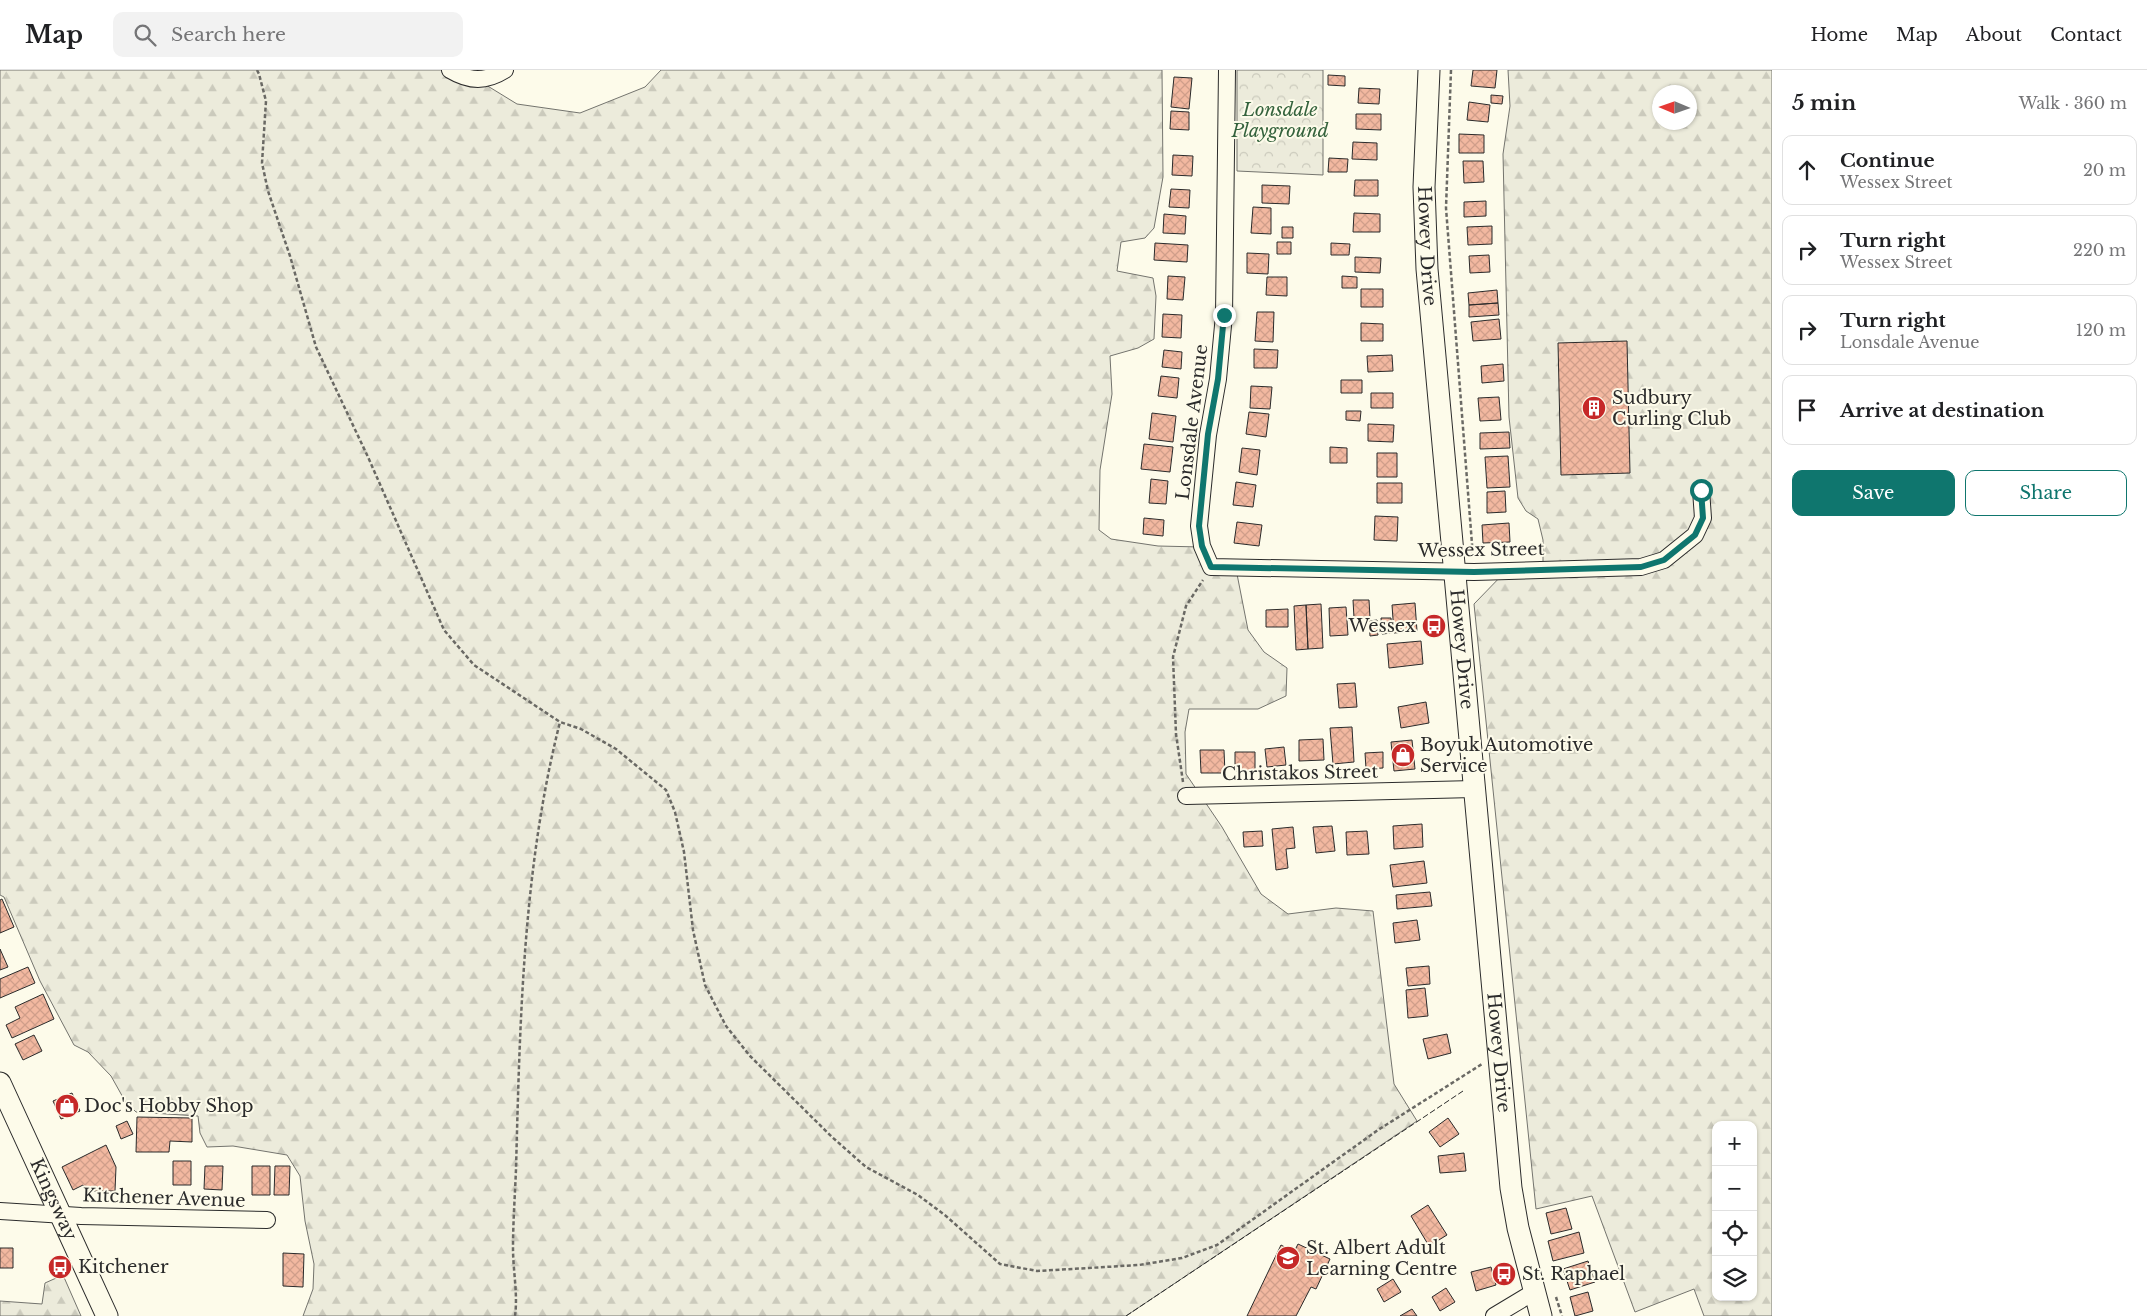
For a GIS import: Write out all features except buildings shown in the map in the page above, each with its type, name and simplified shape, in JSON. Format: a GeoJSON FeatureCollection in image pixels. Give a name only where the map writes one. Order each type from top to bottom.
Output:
{"type":"FeatureCollection","features":[{"type":"Feature","properties":{"kind":"main road","name":"Howey Drive"},"geometry":{"type":"LineString","coordinates":[[1429,70],[1424,187],[1427,269],[1464,571],[1474,789],[1511,1188],[1544,1290],[1541,1316]]}},
{"type":"Feature","properties":{"kind":"main road","name":"Kingsway"},"geometry":{"type":"LineString","coordinates":[[0,1082],[107,1316]]}},
{"type":"Feature","properties":{"kind":"street"},"geometry":{"type":"LineString","coordinates":[[450,70],[473,80],[484,80],[505,70]]}},
{"type":"Feature","properties":{"kind":"street","name":"Lonsdale Avenue"},"geometry":{"type":"LineString","coordinates":[[1211,567],[1202,546],[1199,526],[1208,434],[1218,379],[1224,315],[1227,70]]}},
{"type":"Feature","properties":{"kind":"street","name":"Wessex Street"},"geometry":{"type":"LineString","coordinates":[[1211,567],[1464,571],[1641,567],[1664,560],[1695,535],[1703,518],[1701,490]]}},
{"type":"Feature","properties":{"kind":"street","name":"Christakos Street"},"geometry":{"type":"LineString","coordinates":[[1186,796],[1474,789]]}},
{"type":"Feature","properties":{"kind":"street","name":"Kitchener Avenue"},"geometry":{"type":"LineString","coordinates":[[0,1211],[267,1220]]}},
{"type":"Feature","properties":{"kind":"street"},"geometry":{"type":"LineString","coordinates":[[1494,1316],[1544,1290]]}},
{"type":"Feature","properties":{"kind":"path"},"geometry":{"type":"LineString","coordinates":[[256,70],[259,74],[266,101],[262,163],[268,192],[290,256],[316,347],[368,457],[444,630],[474,666],[560,722],[581,729],[616,749],[666,790],[675,812],[684,852],[693,930],[705,985],[726,1026],[750,1056],[832,1138],[866,1167],[918,1195],[946,1216],[1000,1264],[1037,1271],[1139,1265],[1182,1258],[1216,1245],[1378,1130],[1482,1064]]}},
{"type":"Feature","properties":{"kind":"path"},"geometry":{"type":"LineString","coordinates":[[1451,70],[1446,208],[1464,571]]}},
{"type":"Feature","properties":{"kind":"path"},"geometry":{"type":"LineString","coordinates":[[1186,796],[1176,734],[1173,657],[1186,606],[1211,567]]}},
{"type":"Feature","properties":{"kind":"path"},"geometry":{"type":"LineString","coordinates":[[514,1316],[516,1305],[513,1248],[520,1015],[532,869],[547,774],[560,722]]}},
{"type":"Feature","properties":{"kind":"path"},"geometry":{"type":"LineString","coordinates":[[1544,1290],[1562,1316]]}},
{"type":"Feature","properties":{"kind":"green space"},"geometry":{"type":"Polygon","coordinates":[[[0,70],[455,70],[473,77],[517,104],[580,113],[645,87],[661,70],[1162,70],[1163,177],[1154,228],[1145,238],[1121,242],[1117,271],[1153,278],[1156,296],[1154,339],[1138,348],[1110,356],[1112,394],[1100,470],[1099,530],[1111,539],[1158,546],[1201,547],[1211,568],[1236,569],[1248,630],[1264,652],[1287,668],[1286,696],[1258,709],[1189,709],[1185,732],[1186,774],[1222,827],[1261,894],[1288,914],[1336,908],[1373,911],[1394,1084],[1417,1121],[1126,1316],[303,1316],[313,1289],[314,1264],[305,1221],[300,1176],[287,1155],[233,1146],[207,1147],[200,1133],[198,1116],[136,1112],[125,1101],[111,1076],[88,1052],[74,1045],[40,981],[4,897],[0,895],[0,70]]]}},
{"type":"Feature","properties":{"kind":"green space","name":"Lonsdale Playground"},"geometry":{"type":"Polygon","coordinates":[[[1237,70],[1323,70],[1323,175],[1237,171],[1237,70]]]}},
{"type":"Feature","properties":{"kind":"green space"},"geometry":{"type":"Polygon","coordinates":[[[1508,70],[1772,70],[1772,1316],[1704,1316],[1694,1289],[1635,1312],[1592,1196],[1536,1209],[1474,604],[1506,571],[1543,570],[1543,540],[1538,519],[1526,511],[1518,498],[1509,417],[1503,154],[1510,106],[1508,70]]]}},
{"type":"Feature","properties":{"kind":"green space"},"geometry":{"type":"Polygon","coordinates":[[[63,1275],[81,1316],[0,1316],[0,1301],[42,1304],[45,1283],[63,1275]]]}},
{"type":"Feature","properties":{"kind":"fence"},"geometry":{"type":"LineString","coordinates":[[1126,1316],[1463,1091]]}},
{"type":"Feature","properties":{"kind":"place","name":"Sudbury Curling Club"},"geometry":{"type":"Point","coordinates":[1594,408]}},
{"type":"Feature","properties":{"kind":"place","name":"Wessex"},"geometry":{"type":"Point","coordinates":[1434,626]}},
{"type":"Feature","properties":{"kind":"place","name":"Boyuk Automotive Service"},"geometry":{"type":"Point","coordinates":[1403,755]}},
{"type":"Feature","properties":{"kind":"place","name":"Doc's Hobby Shop"},"geometry":{"type":"Point","coordinates":[67,1106]}},
{"type":"Feature","properties":{"kind":"place","name":"St. Albert Adult Learning Centre"},"geometry":{"type":"Point","coordinates":[1288,1258]}},
{"type":"Feature","properties":{"kind":"place","name":"Kitchener"},"geometry":{"type":"Point","coordinates":[60,1267]}},
{"type":"Feature","properties":{"kind":"place","name":"St. Raphael"},"geometry":{"type":"Point","coordinates":[1504,1274]}},
{"type":"Feature","properties":{"kind":"route"},"geometry":{"type":"LineString","coordinates":[[1224,315],[1218,379],[1208,434],[1199,526],[1202,546],[1211,567],[1474,572],[1641,567],[1664,560],[1679,550],[1695,535],[1703,518],[1701,490]]}}]}
